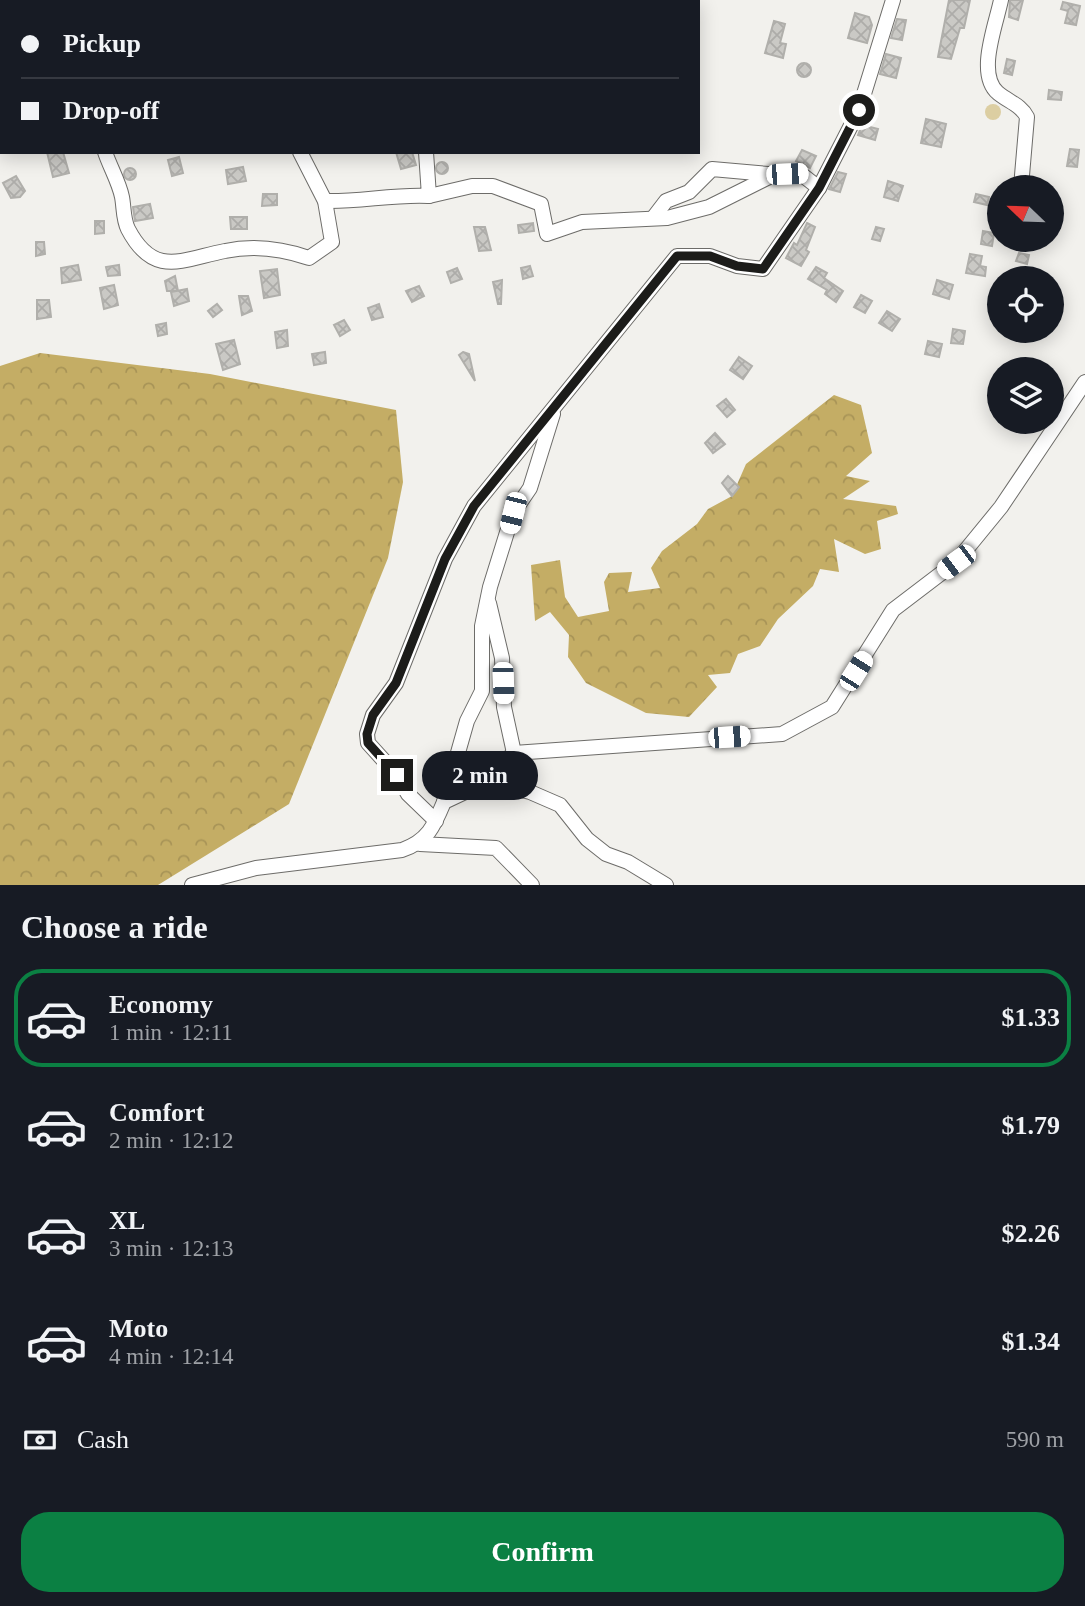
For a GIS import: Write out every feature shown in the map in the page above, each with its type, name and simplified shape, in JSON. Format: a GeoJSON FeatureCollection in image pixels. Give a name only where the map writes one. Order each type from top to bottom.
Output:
{"type":"FeatureCollection","features":[{"type":"Feature","properties":{"kind":"street"},"geometry":{"type":"LineString","coordinates":[[436,821],[408,794],[397,775],[368,743],[369,726],[400,674],[445,559],[474,506],[677,256],[710,256],[737,266],[763,269],[819,188],[859,110],[893,0]]}},
{"type":"Feature","properties":{"kind":"street"},"geometry":{"type":"LineString","coordinates":[[1001,0],[988,68],[990,83],[998,93],[1023,109],[1027,117],[1022,175]]}},
{"type":"Feature","properties":{"kind":"street"},"geometry":{"type":"LineString","coordinates":[[105,154],[122,196],[126,225],[148,254],[164,261],[188,262],[226,251],[283,249],[309,258],[332,242],[325,201],[301,154]]}},
{"type":"Feature","properties":{"kind":"street"},"geometry":{"type":"LineString","coordinates":[[426,154],[429,196]]}},
{"type":"Feature","properties":{"kind":"street"},"geometry":{"type":"LineString","coordinates":[[653,218],[666,201],[689,192],[712,169],[773,175],[801,174],[819,188]]}},
{"type":"Feature","properties":{"kind":"street"},"geometry":{"type":"LineString","coordinates":[[325,201],[364,202],[379,198],[429,196],[472,186],[493,186],[541,204],[547,234],[582,222],[653,218],[709,207],[773,175]]}},
{"type":"Feature","properties":{"kind":"street"},"geometry":{"type":"LineString","coordinates":[[444,802],[478,786],[514,753],[782,734],[832,706],[894,610],[956,562],[1001,507],[1085,383]]}},
{"type":"Feature","properties":{"kind":"street"},"geometry":{"type":"LineString","coordinates":[[420,844],[436,821],[444,802],[467,721],[482,691],[482,626],[488,597],[513,513],[530,488],[556,404]]}},
{"type":"Feature","properties":{"kind":"street"},"geometry":{"type":"LineString","coordinates":[[488,597],[502,658],[504,707],[514,753]]}},
{"type":"Feature","properties":{"kind":"street"},"geometry":{"type":"LineString","coordinates":[[478,786],[510,786],[561,805],[587,839],[606,854],[628,862],[666,885]]}},
{"type":"Feature","properties":{"kind":"street"},"geometry":{"type":"LineString","coordinates":[[191,885],[256,868],[402,850],[420,844],[496,848],[533,885]]}},
{"type":"Feature","properties":{"kind":"green space"},"geometry":{"type":"Polygon","coordinates":[[[40,353],[210,374],[396,410],[403,482],[388,558],[289,804],[158,885],[0,885],[0,366],[40,353]]]}},
{"type":"Feature","properties":{"kind":"green space"},"geometry":{"type":"Polygon","coordinates":[[[834,395],[861,405],[872,453],[846,476],[870,481],[843,499],[896,506],[898,514],[877,521],[881,549],[865,554],[834,539],[839,572],[820,569],[813,586],[778,619],[760,646],[738,654],[730,673],[708,675],[717,687],[689,717],[646,713],[586,683],[568,657],[569,635],[550,612],[535,621],[531,565],[560,560],[565,597],[578,617],[609,611],[604,582],[609,573],[632,572],[628,592],[660,588],[651,568],[662,551],[697,524],[708,509],[732,496],[746,464],[834,395]]]}},
{"type":"Feature","properties":{"kind":"shaded area"},"geometry":{"type":"Polygon","coordinates":[[[993,104],[999,106],[999,118],[993,120],[987,118],[985,112],[987,106],[993,104]]]}},
{"type":"Feature","properties":{"kind":"building"},"geometry":{"type":"Polygon","coordinates":[[[949,0],[970,0],[964,28],[960,28],[951,59],[938,57],[949,0]]]}},
{"type":"Feature","properties":{"kind":"building"},"geometry":{"type":"Polygon","coordinates":[[[1010,0],[1023,0],[1018,20],[1009,17],[1010,0]]]}},
{"type":"Feature","properties":{"kind":"building"},"geometry":{"type":"Polygon","coordinates":[[[1063,2],[1080,6],[1076,25],[1065,23],[1068,11],[1061,9],[1063,2]]]}},
{"type":"Feature","properties":{"kind":"building"},"geometry":{"type":"Polygon","coordinates":[[[855,13],[869,17],[872,25],[867,43],[848,38],[855,13]]]}},
{"type":"Feature","properties":{"kind":"building"},"geometry":{"type":"Polygon","coordinates":[[[897,19],[906,20],[902,40],[891,38],[897,19]]]}},
{"type":"Feature","properties":{"kind":"building"},"geometry":{"type":"Polygon","coordinates":[[[774,21],[785,24],[780,43],[786,44],[783,58],[765,53],[774,21]]]}},
{"type":"Feature","properties":{"kind":"building"},"geometry":{"type":"Polygon","coordinates":[[[886,54],[901,58],[896,78],[880,74],[886,54]]]}},
{"type":"Feature","properties":{"kind":"building"},"geometry":{"type":"Polygon","coordinates":[[[1007,59],[1015,61],[1012,75],[1004,73],[1007,59]]]}},
{"type":"Feature","properties":{"kind":"building"},"geometry":{"type":"Polygon","coordinates":[[[804,63],[809,65],[809,75],[804,77],[799,75],[797,70],[799,65],[804,63]]]}},
{"type":"Feature","properties":{"kind":"building"},"geometry":{"type":"Polygon","coordinates":[[[1049,90],[1062,92],[1061,100],[1048,99],[1049,90]]]}},
{"type":"Feature","properties":{"kind":"building"},"geometry":{"type":"Polygon","coordinates":[[[926,119],[946,124],[941,147],[921,143],[926,119]]]}},
{"type":"Feature","properties":{"kind":"building"},"geometry":{"type":"Polygon","coordinates":[[[862,125],[878,129],[875,140],[858,135],[862,125]]]}},
{"type":"Feature","properties":{"kind":"building"},"geometry":{"type":"Polygon","coordinates":[[[1070,149],[1079,150],[1077,167],[1067,166],[1070,149]]]}},
{"type":"Feature","properties":{"kind":"building"},"geometry":{"type":"Polygon","coordinates":[[[802,150],[816,156],[810,168],[796,161],[802,150]]]}},
{"type":"Feature","properties":{"kind":"building"},"geometry":{"type":"Polygon","coordinates":[[[47,154],[64,154],[69,173],[53,177],[47,154]]]}},
{"type":"Feature","properties":{"kind":"building"},"geometry":{"type":"Polygon","coordinates":[[[397,154],[413,154],[416,165],[401,169],[397,154]]]}},
{"type":"Feature","properties":{"kind":"building"},"geometry":{"type":"Polygon","coordinates":[[[179,157],[183,173],[172,176],[168,160],[179,157]]]}},
{"type":"Feature","properties":{"kind":"building"},"geometry":{"type":"Polygon","coordinates":[[[442,162],[448,168],[442,174],[436,168],[442,162]]]}},
{"type":"Feature","properties":{"kind":"building"},"geometry":{"type":"Polygon","coordinates":[[[243,167],[246,181],[228,184],[226,170],[243,167]]]}},
{"type":"Feature","properties":{"kind":"building"},"geometry":{"type":"Polygon","coordinates":[[[130,168],[136,174],[130,180],[124,174],[130,168]]]}},
{"type":"Feature","properties":{"kind":"building"},"geometry":{"type":"Polygon","coordinates":[[[838,172],[846,174],[840,192],[829,189],[838,172]]]}},
{"type":"Feature","properties":{"kind":"building"},"geometry":{"type":"Polygon","coordinates":[[[16,176],[25,191],[20,197],[11,198],[3,183],[16,176]]]}},
{"type":"Feature","properties":{"kind":"building"},"geometry":{"type":"Polygon","coordinates":[[[888,181],[903,186],[898,201],[884,197],[888,181]]]}},
{"type":"Feature","properties":{"kind":"building"},"geometry":{"type":"Polygon","coordinates":[[[263,194],[277,194],[277,205],[262,206],[263,194]]]}},
{"type":"Feature","properties":{"kind":"building"},"geometry":{"type":"Polygon","coordinates":[[[976,194],[987,197],[987,205],[974,202],[976,194]]]}},
{"type":"Feature","properties":{"kind":"building"},"geometry":{"type":"Polygon","coordinates":[[[150,204],[153,218],[135,221],[133,207],[150,204]]]}},
{"type":"Feature","properties":{"kind":"building"},"geometry":{"type":"Polygon","coordinates":[[[230,217],[247,217],[247,229],[231,229],[230,217]]]}},
{"type":"Feature","properties":{"kind":"building"},"geometry":{"type":"Polygon","coordinates":[[[95,221],[104,221],[104,233],[95,234],[95,221]]]}},
{"type":"Feature","properties":{"kind":"building"},"geometry":{"type":"Polygon","coordinates":[[[533,223],[534,231],[519,233],[518,225],[533,223]]]}},
{"type":"Feature","properties":{"kind":"building"},"geometry":{"type":"Polygon","coordinates":[[[807,223],[815,227],[806,250],[809,252],[801,266],[786,258],[794,243],[797,245],[807,223]]]}},
{"type":"Feature","properties":{"kind":"building"},"geometry":{"type":"Polygon","coordinates":[[[474,227],[485,227],[491,250],[479,251],[474,227]]]}},
{"type":"Feature","properties":{"kind":"building"},"geometry":{"type":"Polygon","coordinates":[[[876,227],[884,229],[880,241],[872,239],[876,227]]]}},
{"type":"Feature","properties":{"kind":"building"},"geometry":{"type":"Polygon","coordinates":[[[983,231],[987,232],[987,245],[981,244],[983,231]]]}},
{"type":"Feature","properties":{"kind":"building"},"geometry":{"type":"Polygon","coordinates":[[[36,242],[44,242],[45,254],[36,256],[36,242]]]}},
{"type":"Feature","properties":{"kind":"building"},"geometry":{"type":"Polygon","coordinates":[[[1019,253],[1029,255],[1027,264],[1016,261],[1019,253]]]}},
{"type":"Feature","properties":{"kind":"building"},"geometry":{"type":"Polygon","coordinates":[[[970,254],[982,256],[980,266],[986,267],[985,276],[966,273],[970,254]]]}},
{"type":"Feature","properties":{"kind":"building"},"geometry":{"type":"Polygon","coordinates":[[[78,265],[81,280],[62,283],[61,268],[78,265]]]}},
{"type":"Feature","properties":{"kind":"building"},"geometry":{"type":"Polygon","coordinates":[[[119,265],[120,275],[108,276],[106,267],[119,265]]]}},
{"type":"Feature","properties":{"kind":"building"},"geometry":{"type":"Polygon","coordinates":[[[530,266],[533,276],[523,279],[521,268],[530,266]]]}},
{"type":"Feature","properties":{"kind":"building"},"geometry":{"type":"Polygon","coordinates":[[[816,267],[827,273],[824,278],[843,291],[836,302],[825,294],[827,290],[808,279],[816,267]]]}},
{"type":"Feature","properties":{"kind":"building"},"geometry":{"type":"Polygon","coordinates":[[[457,268],[462,279],[451,283],[447,272],[457,268]]]}},
{"type":"Feature","properties":{"kind":"building"},"geometry":{"type":"Polygon","coordinates":[[[277,269],[280,295],[264,298],[260,271],[277,269]]]}},
{"type":"Feature","properties":{"kind":"building"},"geometry":{"type":"Polygon","coordinates":[[[175,276],[178,291],[167,291],[165,281],[175,276]]]}},
{"type":"Feature","properties":{"kind":"building"},"geometry":{"type":"Polygon","coordinates":[[[502,280],[501,304],[498,304],[493,282],[502,280]]]}},
{"type":"Feature","properties":{"kind":"building"},"geometry":{"type":"Polygon","coordinates":[[[937,280],[953,285],[949,299],[933,294],[937,280]]]}},
{"type":"Feature","properties":{"kind":"building"},"geometry":{"type":"Polygon","coordinates":[[[114,285],[118,305],[104,309],[100,288],[114,285]]]}},
{"type":"Feature","properties":{"kind":"building"},"geometry":{"type":"Polygon","coordinates":[[[419,286],[424,296],[412,302],[406,291],[419,286]]]}},
{"type":"Feature","properties":{"kind":"building"},"geometry":{"type":"Polygon","coordinates":[[[187,289],[189,301],[174,306],[171,292],[187,289]]]}},
{"type":"Feature","properties":{"kind":"building"},"geometry":{"type":"Polygon","coordinates":[[[861,295],[872,301],[865,313],[854,307],[861,295]]]}},
{"type":"Feature","properties":{"kind":"building"},"geometry":{"type":"Polygon","coordinates":[[[239,296],[248,296],[252,311],[242,315],[239,296]]]}},
{"type":"Feature","properties":{"kind":"building"},"geometry":{"type":"Polygon","coordinates":[[[37,300],[49,300],[51,317],[37,319],[37,300]]]}},
{"type":"Feature","properties":{"kind":"building"},"geometry":{"type":"Polygon","coordinates":[[[217,304],[222,310],[213,317],[208,311],[217,304]]]}},
{"type":"Feature","properties":{"kind":"building"},"geometry":{"type":"Polygon","coordinates":[[[379,304],[383,317],[372,320],[368,308],[379,304]]]}},
{"type":"Feature","properties":{"kind":"building"},"geometry":{"type":"Polygon","coordinates":[[[887,311],[900,319],[892,331],[879,323],[887,311]]]}},
{"type":"Feature","properties":{"kind":"building"},"geometry":{"type":"Polygon","coordinates":[[[344,320],[350,330],[340,336],[334,325],[344,320]]]}},
{"type":"Feature","properties":{"kind":"building"},"geometry":{"type":"Polygon","coordinates":[[[166,323],[167,334],[158,336],[156,325],[166,323]]]}},
{"type":"Feature","properties":{"kind":"building"},"geometry":{"type":"Polygon","coordinates":[[[953,329],[965,331],[963,344],[951,343],[953,329]]]}},
{"type":"Feature","properties":{"kind":"building"},"geometry":{"type":"Polygon","coordinates":[[[287,330],[288,346],[277,348],[275,332],[287,330]]]}},
{"type":"Feature","properties":{"kind":"building"},"geometry":{"type":"Polygon","coordinates":[[[234,340],[240,364],[223,370],[216,344],[234,340]]]}},
{"type":"Feature","properties":{"kind":"building"},"geometry":{"type":"Polygon","coordinates":[[[928,341],[942,344],[939,357],[925,354],[928,341]]]}},
{"type":"Feature","properties":{"kind":"building"},"geometry":{"type":"Polygon","coordinates":[[[325,352],[326,363],[314,365],[312,354],[325,352]]]}},
{"type":"Feature","properties":{"kind":"building"},"geometry":{"type":"Polygon","coordinates":[[[463,352],[469,354],[475,381],[459,355],[463,352]]]}},
{"type":"Feature","properties":{"kind":"building"},"geometry":{"type":"Polygon","coordinates":[[[739,357],[752,366],[743,379],[730,370],[739,357]]]}},
{"type":"Feature","properties":{"kind":"building"},"geometry":{"type":"Polygon","coordinates":[[[726,399],[735,410],[727,417],[717,406],[726,399]]]}},
{"type":"Feature","properties":{"kind":"building"},"geometry":{"type":"Polygon","coordinates":[[[715,433],[725,444],[713,453],[705,443],[715,433]]]}},
{"type":"Feature","properties":{"kind":"building"},"geometry":{"type":"Polygon","coordinates":[[[728,476],[739,487],[732,496],[722,483],[728,476]]]}},
{"type":"Feature","properties":{"kind":"route"},"geometry":{"type":"LineString","coordinates":[[397,775],[368,743],[369,726],[373,715],[396,683],[416,626],[445,559],[474,506],[677,256],[710,256],[737,266],[763,269],[819,188],[859,110]]}}]}
